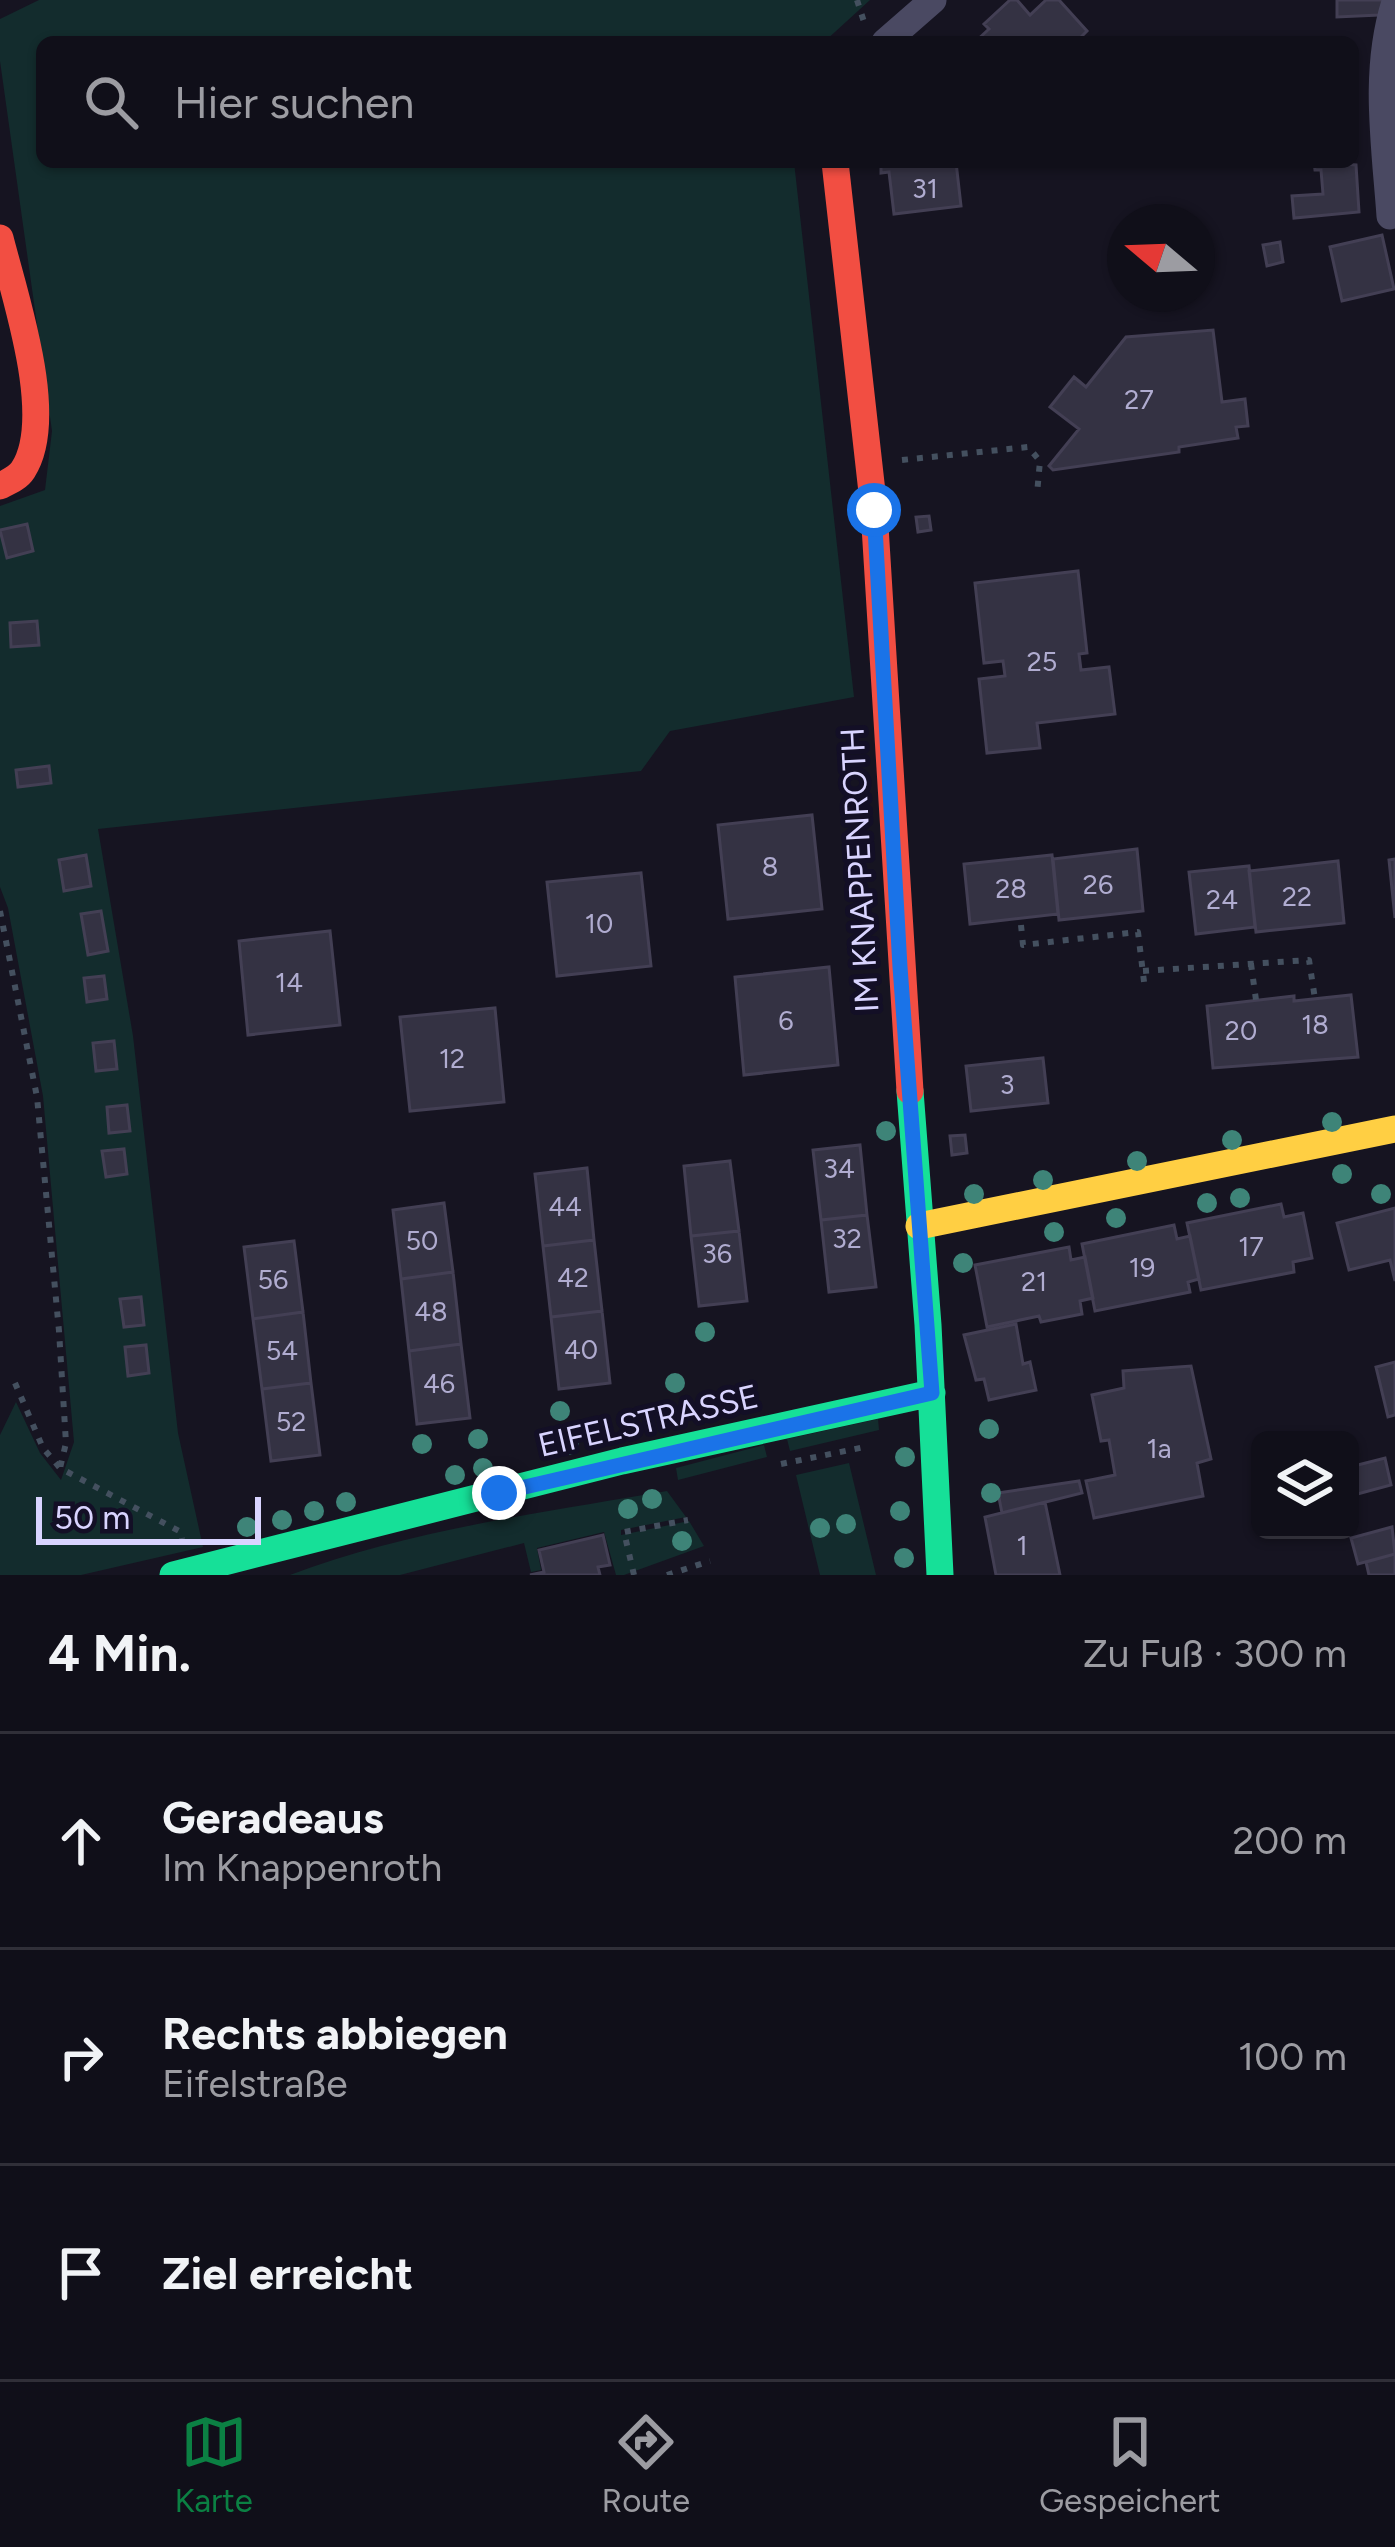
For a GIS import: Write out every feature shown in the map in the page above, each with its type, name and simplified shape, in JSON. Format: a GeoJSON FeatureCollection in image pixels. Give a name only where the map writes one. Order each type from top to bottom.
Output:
{"type":"FeatureCollection","features":[{"type":"Feature","properties":{"kind":"street"},"geometry":{"type":"LineString","coordinates":[[892,36],[933,0]]}},
{"type":"Feature","properties":{"kind":"street"},"geometry":{"type":"LineString","coordinates":[[1390,216],[1384,48],[1395,2]]}},
{"type":"Feature","properties":{"kind":"street","name":"IM KNAPPENROTH"},"geometry":{"type":"LineString","coordinates":[[837,168],[869,464],[932,1393],[940,1575]]}},
{"type":"Feature","properties":{"kind":"street"},"geometry":{"type":"LineString","coordinates":[[0,238],[38,421],[21,476],[0,485]]}},
{"type":"Feature","properties":{"kind":"street"},"geometry":{"type":"LineString","coordinates":[[919,1226],[1395,1129]]}},
{"type":"Feature","properties":{"kind":"street","name":"EIFELSTRASSE"},"geometry":{"type":"LineString","coordinates":[[191,1573],[622,1461],[932,1393]]}},
{"type":"Feature","properties":{"kind":"path"},"geometry":{"type":"LineString","coordinates":[[869,464],[1028,447],[1040,461],[1037,494]]}},
{"type":"Feature","properties":{"kind":"path"},"geometry":{"type":"LineString","coordinates":[[0,911],[37,1096],[59,1330],[66,1444],[60,1468]]}},
{"type":"Feature","properties":{"kind":"path"},"geometry":{"type":"LineString","coordinates":[[1022,925],[1023,945],[1138,932],[1145,990]]}},
{"type":"Feature","properties":{"kind":"path"},"geometry":{"type":"LineString","coordinates":[[1143,971],[1309,960],[1315,999]]}},
{"type":"Feature","properties":{"kind":"path"},"geometry":{"type":"LineString","coordinates":[[1251,964],[1256,1000]]}},
{"type":"Feature","properties":{"kind":"path"},"geometry":{"type":"LineString","coordinates":[[14,1382],[43,1448],[60,1468],[181,1532]]}},
{"type":"Feature","properties":{"kind":"path"},"geometry":{"type":"LineString","coordinates":[[781,1464],[866,1447]]}},
{"type":"Feature","properties":{"kind":"path"},"geometry":{"type":"LineString","coordinates":[[634,1575],[624,1532],[688,1520]]}},
{"type":"Feature","properties":{"kind":"path"},"geometry":{"type":"LineString","coordinates":[[668,1575],[710,1561]]}},
{"type":"Feature","properties":{"kind":"green space"},"geometry":{"type":"Polygon","coordinates":[[[39,0],[870,0],[831,36],[36,36],[36,168],[795,168],[854,697],[670,731],[641,771],[98,829],[133,1036],[178,1433],[203,1547],[81,1575],[0,1575],[0,1435],[16,1402],[40,1453],[61,1480],[74,1442],[43,1096],[8,908],[0,887],[0,506],[45,490],[52,431],[0,61],[0,19],[39,0]]]}},
{"type":"Feature","properties":{"kind":"green space"},"geometry":{"type":"Polygon","coordinates":[[[878,1419],[879,1430],[790,1451],[787,1439],[878,1419]]]}},
{"type":"Feature","properties":{"kind":"green space"},"geometry":{"type":"Polygon","coordinates":[[[764,1445],[767,1457],[678,1480],[676,1468],[764,1445]]]}},
{"type":"Feature","properties":{"kind":"green space"},"geometry":{"type":"Polygon","coordinates":[[[849,1463],[876,1575],[820,1575],[796,1475],[849,1463]]]}},
{"type":"Feature","properties":{"kind":"green space"},"geometry":{"type":"Polygon","coordinates":[[[667,1491],[686,1517],[621,1530],[621,1535],[689,1521],[704,1546],[624,1575],[616,1575],[604,1532],[537,1548],[541,1570],[531,1572],[524,1543],[400,1575],[290,1575],[428,1535],[667,1491]]]}},
{"type":"Feature","properties":{"kind":"building"},"geometry":{"type":"Polygon","coordinates":[[[1010,0],[1017,0],[1030,15],[1046,0],[1059,0],[1087,31],[1082,36],[981,36],[989,29],[984,24],[1010,0]]]}},
{"type":"Feature","properties":{"kind":"building"},"geometry":{"type":"Polygon","coordinates":[[[1337,0],[1384,0],[1379,15],[1337,17],[1337,0]]]}},
{"type":"Feature","properties":{"kind":"building"},"geometry":{"type":"Polygon","coordinates":[[[881,168],[957,168],[961,206],[894,214],[889,172],[881,173],[881,168]]]}},
{"type":"Feature","properties":{"kind":"building"},"geometry":{"type":"Polygon","coordinates":[[[1356,168],[1359,212],[1294,218],[1292,196],[1323,194],[1321,170],[1315,170],[1356,168]]]}},
{"type":"Feature","properties":{"kind":"building"},"geometry":{"type":"Polygon","coordinates":[[[1382,235],[1394,289],[1342,301],[1330,247],[1382,235]]]}},
{"type":"Feature","properties":{"kind":"building"},"geometry":{"type":"Polygon","coordinates":[[[1280,242],[1283,262],[1267,266],[1263,245],[1280,242]]]}},
{"type":"Feature","properties":{"kind":"building"},"geometry":{"type":"Polygon","coordinates":[[[1213,330],[1222,402],[1245,399],[1248,426],[1236,427],[1238,438],[1179,447],[1179,452],[1053,470],[1049,466],[1079,429],[1050,407],[1074,377],[1086,387],[1126,337],[1213,330]]]}},
{"type":"Feature","properties":{"kind":"building"},"geometry":{"type":"Polygon","coordinates":[[[929,516],[931,530],[918,532],[916,517],[929,516]]]}},
{"type":"Feature","properties":{"kind":"building"},"geometry":{"type":"Polygon","coordinates":[[[27,524],[33,551],[7,558],[0,530],[27,524]]]}},
{"type":"Feature","properties":{"kind":"building"},"geometry":{"type":"Polygon","coordinates":[[[1078,571],[1087,653],[1079,654],[1081,670],[1109,667],[1115,714],[1037,723],[1040,748],[987,753],[979,679],[1005,676],[1003,661],[984,663],[975,583],[1078,571]]]}},
{"type":"Feature","properties":{"kind":"building"},"geometry":{"type":"Polygon","coordinates":[[[37,621],[39,645],[11,647],[10,623],[37,621]]]}},
{"type":"Feature","properties":{"kind":"building"},"geometry":{"type":"Polygon","coordinates":[[[49,766],[51,783],[18,787],[16,770],[49,766]]]}},
{"type":"Feature","properties":{"kind":"building"},"geometry":{"type":"Polygon","coordinates":[[[812,815],[822,909],[728,919],[718,825],[812,815]]]}},
{"type":"Feature","properties":{"kind":"building"},"geometry":{"type":"Polygon","coordinates":[[[1137,849],[1143,911],[1059,920],[1053,859],[1137,849]]]}},
{"type":"Feature","properties":{"kind":"building"},"geometry":{"type":"Polygon","coordinates":[[[86,855],[91,886],[64,891],[59,860],[86,855]]]}},
{"type":"Feature","properties":{"kind":"building"},"geometry":{"type":"Polygon","coordinates":[[[1052,855],[1058,914],[970,924],[964,864],[1052,855]]]}},
{"type":"Feature","properties":{"kind":"building"},"geometry":{"type":"Polygon","coordinates":[[[1395,859],[1395,918],[1389,860],[1395,859]]]}},
{"type":"Feature","properties":{"kind":"building"},"geometry":{"type":"Polygon","coordinates":[[[1338,861],[1344,923],[1256,932],[1249,871],[1338,861]]]}},
{"type":"Feature","properties":{"kind":"building"},"geometry":{"type":"Polygon","coordinates":[[[1249,866],[1255,927],[1196,934],[1189,872],[1249,866]]]}},
{"type":"Feature","properties":{"kind":"building"},"geometry":{"type":"Polygon","coordinates":[[[641,873],[651,966],[557,976],[547,882],[641,873]]]}},
{"type":"Feature","properties":{"kind":"building"},"geometry":{"type":"Polygon","coordinates":[[[101,911],[108,951],[88,955],[81,914],[101,911]]]}},
{"type":"Feature","properties":{"kind":"building"},"geometry":{"type":"Polygon","coordinates":[[[330,931],[340,1025],[248,1035],[239,941],[330,931]]]}},
{"type":"Feature","properties":{"kind":"building"},"geometry":{"type":"Polygon","coordinates":[[[829,967],[838,1065],[744,1075],[735,977],[829,967]]]}},
{"type":"Feature","properties":{"kind":"building"},"geometry":{"type":"Polygon","coordinates":[[[104,976],[107,999],[87,1002],[84,978],[104,976]]]}},
{"type":"Feature","properties":{"kind":"building"},"geometry":{"type":"Polygon","coordinates":[[[1351,995],[1358,1057],[1213,1068],[1207,1006],[1351,995]]]}},
{"type":"Feature","properties":{"kind":"building"},"geometry":{"type":"Polygon","coordinates":[[[495,1008],[504,1102],[410,1111],[400,1017],[495,1008]]]}},
{"type":"Feature","properties":{"kind":"building"},"geometry":{"type":"Polygon","coordinates":[[[114,1041],[117,1069],[96,1071],[93,1043],[114,1041]]]}},
{"type":"Feature","properties":{"kind":"building"},"geometry":{"type":"Polygon","coordinates":[[[1043,1058],[1048,1103],[971,1111],[966,1066],[1043,1058]]]}},
{"type":"Feature","properties":{"kind":"building"},"geometry":{"type":"Polygon","coordinates":[[[127,1105],[130,1131],[109,1133],[107,1107],[127,1105]]]}},
{"type":"Feature","properties":{"kind":"building"},"geometry":{"type":"Polygon","coordinates":[[[965,1135],[967,1153],[952,1155],[950,1136],[965,1135]]]}},
{"type":"Feature","properties":{"kind":"building"},"geometry":{"type":"Polygon","coordinates":[[[860,1145],[867,1215],[821,1220],[813,1150],[860,1145]]]}},
{"type":"Feature","properties":{"kind":"building"},"geometry":{"type":"Polygon","coordinates":[[[124,1149],[127,1174],[106,1177],[102,1151],[124,1149]]]}},
{"type":"Feature","properties":{"kind":"building"},"geometry":{"type":"Polygon","coordinates":[[[730,1161],[739,1231],[691,1236],[684,1166],[730,1161]]]}},
{"type":"Feature","properties":{"kind":"building"},"geometry":{"type":"Polygon","coordinates":[[[587,1168],[594,1240],[543,1246],[535,1174],[587,1168]]]}},
{"type":"Feature","properties":{"kind":"building"},"geometry":{"type":"Polygon","coordinates":[[[444,1203],[453,1272],[401,1279],[393,1210],[444,1203]]]}},
{"type":"Feature","properties":{"kind":"building"},"geometry":{"type":"Polygon","coordinates":[[[1281,1204],[1284,1217],[1303,1213],[1312,1258],[1293,1262],[1294,1272],[1201,1290],[1187,1223],[1281,1204]]]}},
{"type":"Feature","properties":{"kind":"building"},"geometry":{"type":"Polygon","coordinates":[[[1395,1208],[1395,1281],[1390,1260],[1349,1270],[1337,1223],[1395,1208]]]}},
{"type":"Feature","properties":{"kind":"building"},"geometry":{"type":"Polygon","coordinates":[[[867,1215],[876,1287],[829,1292],[821,1220],[867,1215]]]}},
{"type":"Feature","properties":{"kind":"building"},"geometry":{"type":"Polygon","coordinates":[[[1174,1225],[1177,1239],[1190,1236],[1199,1279],[1188,1282],[1190,1292],[1095,1311],[1082,1244],[1174,1225]]]}},
{"type":"Feature","properties":{"kind":"building"},"geometry":{"type":"Polygon","coordinates":[[[739,1231],[747,1301],[699,1306],[691,1236],[739,1231]]]}},
{"type":"Feature","properties":{"kind":"building"},"geometry":{"type":"Polygon","coordinates":[[[594,1240],[602,1311],[551,1317],[543,1246],[594,1240]]]}},
{"type":"Feature","properties":{"kind":"building"},"geometry":{"type":"Polygon","coordinates":[[[294,1241],[303,1312],[253,1319],[244,1247],[294,1241]]]}},
{"type":"Feature","properties":{"kind":"building"},"geometry":{"type":"Polygon","coordinates":[[[1069,1247],[1071,1260],[1085,1257],[1093,1298],[1080,1301],[1082,1314],[1041,1322],[1039,1316],[987,1327],[975,1265],[1069,1247]]]}},
{"type":"Feature","properties":{"kind":"building"},"geometry":{"type":"Polygon","coordinates":[[[453,1272],[461,1344],[409,1351],[401,1279],[453,1272]]]}},
{"type":"Feature","properties":{"kind":"building"},"geometry":{"type":"Polygon","coordinates":[[[141,1297],[144,1325],[124,1327],[120,1299],[141,1297]]]}},
{"type":"Feature","properties":{"kind":"building"},"geometry":{"type":"Polygon","coordinates":[[[602,1311],[610,1383],[559,1389],[551,1317],[602,1311]]]}},
{"type":"Feature","properties":{"kind":"building"},"geometry":{"type":"Polygon","coordinates":[[[303,1312],[311,1383],[262,1389],[253,1319],[303,1312]]]}},
{"type":"Feature","properties":{"kind":"building"},"geometry":{"type":"Polygon","coordinates":[[[1016,1324],[1023,1364],[1030,1362],[1036,1390],[989,1400],[984,1379],[976,1380],[964,1335],[1016,1324]]]}},
{"type":"Feature","properties":{"kind":"building"},"geometry":{"type":"Polygon","coordinates":[[[461,1344],[470,1418],[417,1424],[409,1351],[461,1344]]]}},
{"type":"Feature","properties":{"kind":"building"},"geometry":{"type":"Polygon","coordinates":[[[146,1345],[149,1373],[128,1376],[125,1347],[146,1345]]]}},
{"type":"Feature","properties":{"kind":"building"},"geometry":{"type":"Polygon","coordinates":[[[1395,1362],[1395,1415],[1388,1417],[1376,1367],[1395,1362]]]}},
{"type":"Feature","properties":{"kind":"building"},"geometry":{"type":"Polygon","coordinates":[[[1191,1366],[1211,1459],[1197,1463],[1203,1496],[1094,1518],[1086,1481],[1115,1475],[1109,1440],[1101,1441],[1092,1395],[1124,1388],[1123,1371],[1191,1366]]]}},
{"type":"Feature","properties":{"kind":"building"},"geometry":{"type":"Polygon","coordinates":[[[311,1383],[320,1455],[271,1461],[262,1389],[311,1383]]]}},
{"type":"Feature","properties":{"kind":"building"},"geometry":{"type":"Polygon","coordinates":[[[1385,1458],[1391,1485],[1359,1494],[1359,1465],[1385,1458]]]}},
{"type":"Feature","properties":{"kind":"building"},"geometry":{"type":"Polygon","coordinates":[[[1079,1481],[1082,1493],[1002,1513],[998,1493],[1079,1481]]]}},
{"type":"Feature","properties":{"kind":"building"},"geometry":{"type":"Polygon","coordinates":[[[1045,1502],[1060,1575],[996,1575],[985,1517],[1045,1502]]]}},
{"type":"Feature","properties":{"kind":"building"},"geometry":{"type":"Polygon","coordinates":[[[1392,1527],[1395,1554],[1358,1564],[1351,1539],[1392,1527]]]}},
{"type":"Feature","properties":{"kind":"building"},"geometry":{"type":"Polygon","coordinates":[[[603,1535],[610,1565],[598,1567],[600,1575],[530,1575],[544,1572],[539,1550],[603,1535]]]}},
{"type":"Feature","properties":{"kind":"building"},"geometry":{"type":"Polygon","coordinates":[[[1395,1554],[1395,1575],[1369,1575],[1366,1562],[1395,1554]]]}},
{"type":"Feature","properties":{"kind":"traffic: fast"},"geometry":{"type":"LineString","coordinates":[[910,1091],[940,1575]]}},
{"type":"Feature","properties":{"kind":"traffic: fast"},"geometry":{"type":"LineString","coordinates":[[173,1575],[622,1461],[932,1393]]}},
{"type":"Feature","properties":{"kind":"traffic: slow"},"geometry":{"type":"LineString","coordinates":[[919,1226],[1395,1129]]}},
{"type":"Feature","properties":{"kind":"traffic: jam"},"geometry":{"type":"LineString","coordinates":[[836,168],[874,510],[910,1091]]}},
{"type":"Feature","properties":{"kind":"traffic: jam"},"geometry":{"type":"LineString","coordinates":[[0,238],[30,355],[36,420],[23,470],[0,486]]}},
{"type":"Feature","properties":{"kind":"route"},"geometry":{"type":"LineString","coordinates":[[499,1493],[932,1393],[900,967],[874,510]]}}]}
